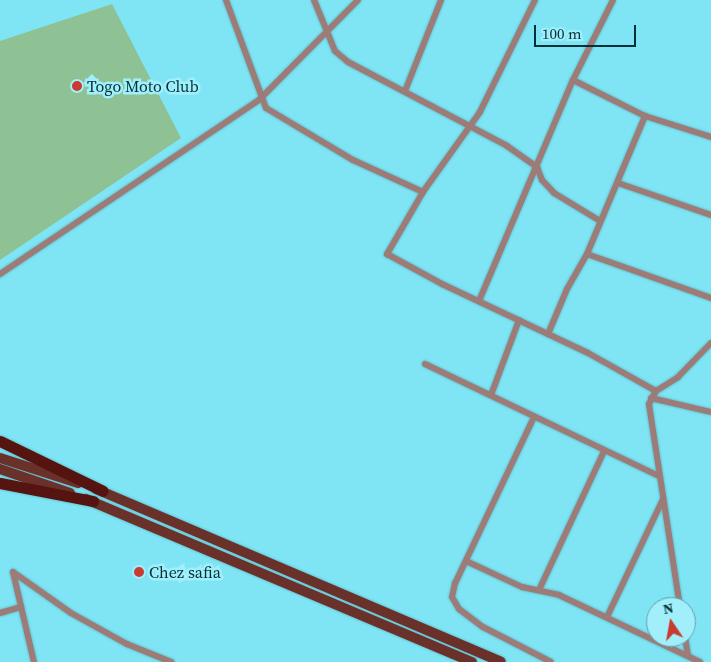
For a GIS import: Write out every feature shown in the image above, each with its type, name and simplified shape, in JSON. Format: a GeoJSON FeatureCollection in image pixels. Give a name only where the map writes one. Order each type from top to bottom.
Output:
{"type":"FeatureCollection","features":[{"type":"Feature","properties":{"kind":"highway"},"geometry":{"type":"LineString","coordinates":[[0,440],[103,491]]}},
{"type":"Feature","properties":{"kind":"highway"},"geometry":{"type":"LineString","coordinates":[[0,483],[93,501]]}},
{"type":"Feature","properties":{"kind":"main road"},"geometry":{"type":"LineString","coordinates":[[0,458],[103,491],[501,662]]}},
{"type":"Feature","properties":{"kind":"main road"},"geometry":{"type":"LineString","coordinates":[[0,469],[93,501],[472,662]]}},
{"type":"Feature","properties":{"kind":"street"},"geometry":{"type":"LineString","coordinates":[[226,0],[260,99],[266,108],[310,138],[423,192]]}},
{"type":"Feature","properties":{"kind":"street"},"geometry":{"type":"LineString","coordinates":[[314,0],[325,31],[335,51],[348,62],[507,146],[537,168],[542,180],[554,193],[600,222]]}},
{"type":"Feature","properties":{"kind":"street"},"geometry":{"type":"LineString","coordinates":[[0,274],[260,99],[325,31],[358,0]]}},
{"type":"Feature","properties":{"kind":"street"},"geometry":{"type":"LineString","coordinates":[[405,91],[442,0]]}},
{"type":"Feature","properties":{"kind":"street"},"geometry":{"type":"LineString","coordinates":[[535,0],[510,56],[470,126],[423,192],[387,254],[548,334],[656,391]]}},
{"type":"Feature","properties":{"kind":"street"},"geometry":{"type":"LineString","coordinates":[[479,301],[573,80],[613,0]]}},
{"type":"Feature","properties":{"kind":"street"},"geometry":{"type":"LineString","coordinates":[[573,80],[645,116],[711,137]]}},
{"type":"Feature","properties":{"kind":"street"},"geometry":{"type":"LineString","coordinates":[[548,334],[567,289],[587,254],[645,116]]}},
{"type":"Feature","properties":{"kind":"street"},"geometry":{"type":"LineString","coordinates":[[618,183],[711,215]]}},
{"type":"Feature","properties":{"kind":"street"},"geometry":{"type":"LineString","coordinates":[[587,254],[622,269],[711,298]]}},
{"type":"Feature","properties":{"kind":"street"},"geometry":{"type":"LineString","coordinates":[[491,395],[519,320]]}},
{"type":"Feature","properties":{"kind":"street"},"geometry":{"type":"LineString","coordinates":[[678,597],[649,412],[651,398],[656,391],[678,377],[711,343]]}},
{"type":"Feature","properties":{"kind":"street"},"geometry":{"type":"LineString","coordinates":[[425,364],[659,476]]}},
{"type":"Feature","properties":{"kind":"street"},"geometry":{"type":"LineString","coordinates":[[651,398],[711,412]]}},
{"type":"Feature","properties":{"kind":"street"},"geometry":{"type":"LineString","coordinates":[[534,417],[466,561],[453,590],[452,597],[459,609],[496,635],[551,662]]}},
{"type":"Feature","properties":{"kind":"street"},"geometry":{"type":"LineString","coordinates":[[539,590],[604,451]]}},
{"type":"Feature","properties":{"kind":"street"},"geometry":{"type":"LineString","coordinates":[[607,617],[663,499]]}},
{"type":"Feature","properties":{"kind":"street"},"geometry":{"type":"LineString","coordinates":[[466,561],[512,583],[559,595],[700,662]]}},
{"type":"Feature","properties":{"kind":"street"},"geometry":{"type":"LineString","coordinates":[[34,662],[13,572],[79,618],[144,653],[171,662]]}},
{"type":"Feature","properties":{"kind":"street"},"geometry":{"type":"LineString","coordinates":[[0,613],[21,607]]}},
{"type":"Feature","properties":{"kind":"street"},"geometry":{"type":"LineString","coordinates":[[687,647],[688,656]]}},
{"type":"Feature","properties":{"kind":"green space","name":"Togo Moto Club"},"geometry":{"type":"Polygon","coordinates":[[[112,4],[181,138],[0,260],[0,41],[112,4]]]}},
{"type":"Feature","properties":{"kind":"place","name":"Togo Moto Club"},"geometry":{"type":"Point","coordinates":[77,86]}},
{"type":"Feature","properties":{"kind":"place","name":"Chez safia"},"geometry":{"type":"Point","coordinates":[139,572]}}]}
